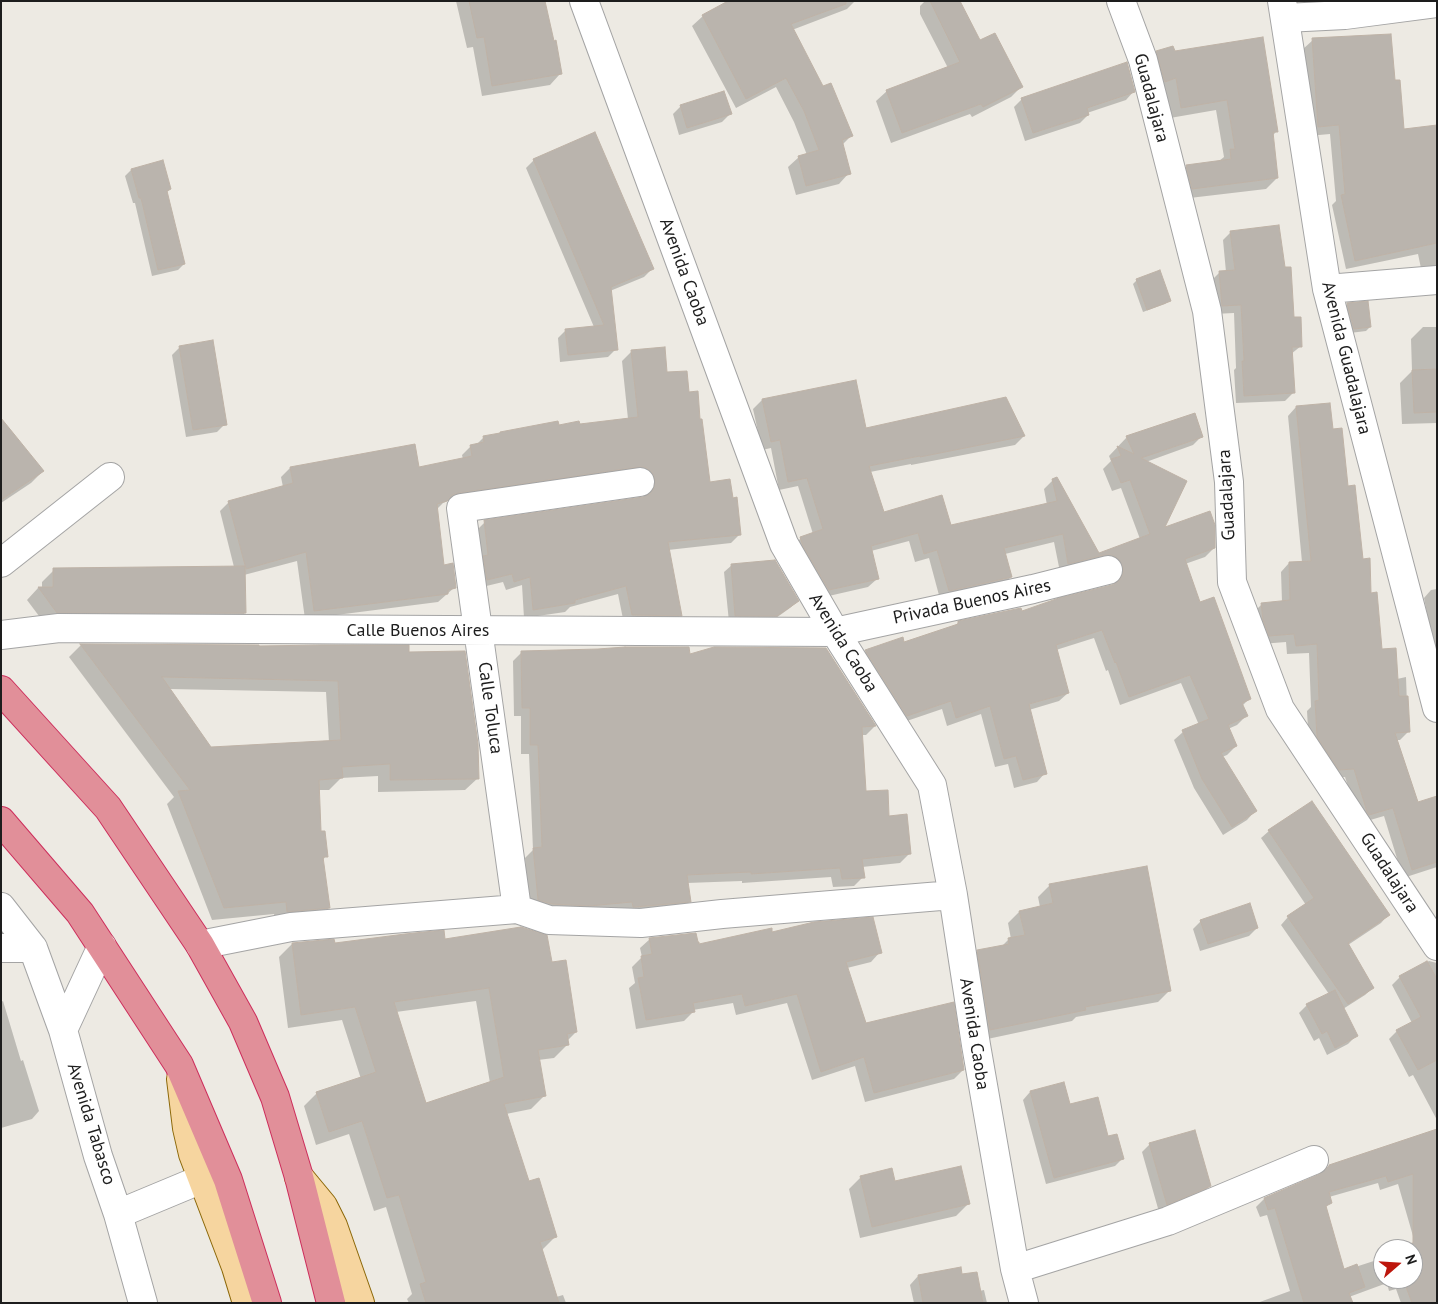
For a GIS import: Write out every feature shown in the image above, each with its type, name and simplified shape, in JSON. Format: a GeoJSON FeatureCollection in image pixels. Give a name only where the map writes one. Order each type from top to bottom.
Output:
{"type":"FeatureCollection","features":[{"type":"Feature","properties":{"kind":"highway"},"geometry":{"type":"LineString","coordinates":[[1,690],[108,808],[200,945],[243,1022],[275,1097],[299,1177],[331,1303]]}},
{"type":"Feature","properties":{"kind":"highway"},"geometry":{"type":"LineString","coordinates":[[1,821],[80,913],[180,1065],[228,1180],[267,1303]]}},
{"type":"Feature","properties":{"kind":"main road"},"geometry":{"type":"LineString","coordinates":[[180,1065],[187,1128],[193,1154],[236,1267],[246,1303]]}},
{"type":"Feature","properties":{"kind":"main road"},"geometry":{"type":"LineString","coordinates":[[299,1177],[323,1206],[334,1226],[360,1303]]}},
{"type":"Feature","properties":{"kind":"street","name":"Avenida Caoba"},"geometry":{"type":"LineString","coordinates":[[584,1],[784,544],[835,632],[932,785],[953,895],[976,1046],[1015,1269],[1024,1303]]}},
{"type":"Feature","properties":{"kind":"street","name":"Guadalajara"},"geometry":{"type":"LineString","coordinates":[[1121,1],[1143,60],[1207,311],[1229,482],[1232,582],[1280,709],[1437,946]]}},
{"type":"Feature","properties":{"kind":"street"},"geometry":{"type":"LineString","coordinates":[[1284,10],[1346,15],[1437,3]]}},
{"type":"Feature","properties":{"kind":"street","name":"Avenida Guadalajara"},"geometry":{"type":"LineString","coordinates":[[1284,10],[1327,289],[1437,708]]}},
{"type":"Feature","properties":{"kind":"street"},"geometry":{"type":"LineString","coordinates":[[1327,289],[1437,280]]}},
{"type":"Feature","properties":{"kind":"street"},"geometry":{"type":"LineString","coordinates":[[1,563],[110,477]]}},
{"type":"Feature","properties":{"kind":"street","name":"Calle Toluca"},"geometry":{"type":"LineString","coordinates":[[517,908],[480,631],[461,508],[640,482]]}},
{"type":"Feature","properties":{"kind":"street","name":"Privada Buenos Aires"},"geometry":{"type":"LineString","coordinates":[[835,632],[1033,589],[1108,570]]}},
{"type":"Feature","properties":{"kind":"street","name":"Calle Buenos Aires"},"geometry":{"type":"LineString","coordinates":[[1,635],[59,628],[835,632]]}},
{"type":"Feature","properties":{"kind":"street"},"geometry":{"type":"LineString","coordinates":[[200,945],[291,927],[517,908],[549,920],[641,923],[722,914],[953,895]]}},
{"type":"Feature","properties":{"kind":"street","name":"Avenida Tabasco"},"geometry":{"type":"LineString","coordinates":[[1,907],[33,948],[63,1030],[98,1156],[118,1214],[143,1303]]}},
{"type":"Feature","properties":{"kind":"street"},"geometry":{"type":"LineString","coordinates":[[63,1030],[102,946]]}},
{"type":"Feature","properties":{"kind":"street"},"geometry":{"type":"LineString","coordinates":[[1,948],[33,948]]}},
{"type":"Feature","properties":{"kind":"street"},"geometry":{"type":"LineString","coordinates":[[1015,1269],[1168,1221],[1314,1160]]}},
{"type":"Feature","properties":{"kind":"street"},"geometry":{"type":"LineString","coordinates":[[118,1214],[202,1179]]}},
{"type":"Feature","properties":{"kind":"building"},"geometry":{"type":"Polygon","coordinates":[[[469,1],[545,1],[554,41],[556,40],[562,74],[492,86],[484,37],[477,38],[469,1]]]}},
{"type":"Feature","properties":{"kind":"building"},"geometry":{"type":"Polygon","coordinates":[[[728,1],[846,1],[846,4],[791,24],[823,86],[831,83],[853,136],[842,140],[851,174],[806,186],[798,156],[819,150],[804,111],[786,78],[746,99],[702,15],[728,1]]]}},
{"type":"Feature","properties":{"kind":"building"},"geometry":{"type":"Polygon","coordinates":[[[930,1],[960,1],[980,40],[995,33],[1023,87],[983,107],[981,104],[902,133],[886,90],[960,62],[930,1]]]}},
{"type":"Feature","properties":{"kind":"building"},"geometry":{"type":"Polygon","coordinates":[[[1391,34],[1395,80],[1400,80],[1404,129],[1437,125],[1437,243],[1355,261],[1341,195],[1345,194],[1339,125],[1318,127],[1312,38],[1391,34]]]}},
{"type":"Feature","properties":{"kind":"building"},"geometry":{"type":"Polygon","coordinates":[[[1263,37],[1278,132],[1273,132],[1278,178],[1192,189],[1186,165],[1231,159],[1230,149],[1235,149],[1227,100],[1181,108],[1176,78],[1165,82],[1156,51],[1173,46],[1175,51],[1263,37]]]}},
{"type":"Feature","properties":{"kind":"building"},"geometry":{"type":"Polygon","coordinates":[[[1127,62],[1135,92],[1087,108],[1089,115],[1033,133],[1021,98],[1127,62]]]}},
{"type":"Feature","properties":{"kind":"building"},"geometry":{"type":"Polygon","coordinates":[[[724,91],[732,114],[687,128],[680,105],[724,91]]]}},
{"type":"Feature","properties":{"kind":"building"},"geometry":{"type":"Polygon","coordinates":[[[595,132],[654,269],[611,287],[618,350],[568,355],[565,329],[604,325],[533,159],[595,132]]]}},
{"type":"Feature","properties":{"kind":"building"},"geometry":{"type":"Polygon","coordinates":[[[163,160],[171,189],[167,191],[185,264],[158,270],[141,198],[139,198],[131,169],[163,160]]]}},
{"type":"Feature","properties":{"kind":"building"},"geometry":{"type":"Polygon","coordinates":[[[1279,225],[1285,267],[1291,267],[1294,317],[1301,317],[1302,347],[1292,347],[1295,393],[1244,396],[1241,305],[1222,306],[1219,271],[1235,270],[1230,231],[1279,225]]]}},
{"type":"Feature","properties":{"kind":"building"},"geometry":{"type":"Polygon","coordinates":[[[1160,270],[1171,301],[1147,310],[1136,279],[1160,270]]]}},
{"type":"Feature","properties":{"kind":"building"},"geometry":{"type":"Polygon","coordinates":[[[1368,301],[1371,327],[1354,329],[1347,303],[1368,301]]]}},
{"type":"Feature","properties":{"kind":"building"},"geometry":{"type":"Polygon","coordinates":[[[213,340],[227,425],[193,430],[179,346],[213,340]]]}},
{"type":"Feature","properties":{"kind":"building"},"geometry":{"type":"Polygon","coordinates":[[[665,347],[667,372],[687,371],[689,392],[698,391],[700,419],[702,419],[710,482],[730,479],[733,498],[737,497],[741,535],[668,542],[682,616],[632,615],[626,586],[575,600],[575,603],[533,610],[530,577],[514,582],[512,574],[487,580],[483,556],[488,555],[484,520],[643,497],[650,494],[654,488],[655,480],[652,472],[645,467],[459,493],[452,495],[447,501],[437,504],[444,565],[453,563],[456,588],[448,590],[448,594],[314,611],[306,552],[246,569],[228,501],[293,483],[290,467],[415,444],[419,467],[472,456],[470,445],[484,442],[483,436],[500,432],[558,421],[559,425],[579,421],[580,424],[638,417],[631,350],[665,347]]]}},
{"type":"Feature","properties":{"kind":"building"},"geometry":{"type":"Polygon","coordinates":[[[1437,369],[1437,412],[1414,413],[1412,370],[1437,369]]]}},
{"type":"Feature","properties":{"kind":"building"},"geometry":{"type":"Polygon","coordinates":[[[856,380],[866,428],[1006,397],[1025,436],[869,466],[884,512],[942,495],[951,525],[1057,501],[1052,479],[1057,477],[1099,553],[1150,534],[1130,480],[1121,483],[1111,459],[1121,456],[1117,446],[1134,454],[1126,436],[1195,413],[1203,437],[1141,458],[1187,481],[1165,527],[1210,511],[1215,525],[1215,548],[1185,559],[1200,602],[1214,597],[1251,699],[1242,703],[1248,716],[1228,725],[1237,746],[1221,753],[1257,811],[1232,827],[1202,779],[1182,730],[1209,719],[1190,675],[1129,697],[1102,630],[1056,645],[1069,693],[1029,704],[1047,774],[1023,780],[1016,756],[1004,759],[990,706],[956,718],[951,701],[907,716],[865,650],[903,637],[904,642],[958,624],[958,621],[1021,608],[1022,611],[1059,598],[1112,585],[1119,581],[1123,574],[1123,567],[1119,559],[1112,555],[1104,555],[1068,564],[1063,534],[1004,548],[1012,577],[949,591],[937,550],[924,554],[918,533],[871,546],[879,579],[829,590],[803,546],[800,537],[823,529],[807,478],[788,482],[780,440],[771,442],[762,399],[856,380]]]}},
{"type":"Feature","properties":{"kind":"building"},"geometry":{"type":"Polygon","coordinates":[[[1330,403],[1333,429],[1342,428],[1348,486],[1355,485],[1363,559],[1370,558],[1371,593],[1377,592],[1382,649],[1396,648],[1399,696],[1408,696],[1410,732],[1395,733],[1418,802],[1437,796],[1437,862],[1412,870],[1393,808],[1369,815],[1354,769],[1339,770],[1317,737],[1315,701],[1319,700],[1317,644],[1296,646],[1294,634],[1269,636],[1263,620],[1261,603],[1290,600],[1289,562],[1311,561],[1296,406],[1330,403]]]}},
{"type":"Feature","properties":{"kind":"building"},"geometry":{"type":"Polygon","coordinates":[[[1,418],[44,471],[1,500],[1,418]]]}},
{"type":"Feature","properties":{"kind":"building"},"geometry":{"type":"Polygon","coordinates":[[[775,560],[799,601],[777,616],[735,616],[731,564],[775,560]]]}},
{"type":"Feature","properties":{"kind":"building"},"geometry":{"type":"Polygon","coordinates":[[[245,566],[246,613],[57,613],[38,587],[53,587],[53,568],[245,566]]]}},
{"type":"Feature","properties":{"kind":"building"},"geometry":{"type":"Polygon","coordinates":[[[80,644],[409,645],[409,652],[465,651],[478,744],[479,779],[390,780],[390,764],[342,767],[343,778],[319,780],[321,831],[325,831],[328,857],[323,857],[330,908],[287,912],[286,902],[224,908],[178,791],[190,790],[80,644]],[[162,677],[211,747],[341,740],[338,681],[162,677]]]}},
{"type":"Feature","properties":{"kind":"building"},"geometry":{"type":"Polygon","coordinates":[[[625,647],[689,647],[690,654],[714,647],[826,648],[876,726],[862,727],[866,791],[888,790],[889,816],[907,814],[911,854],[862,859],[865,878],[842,879],[840,868],[751,874],[751,872],[687,875],[691,902],[633,907],[632,902],[589,906],[552,904],[538,900],[533,848],[542,847],[538,745],[530,745],[530,708],[522,708],[521,651],[625,647]]]}},
{"type":"Feature","properties":{"kind":"building"},"geometry":{"type":"Polygon","coordinates":[[[1312,801],[1390,915],[1348,943],[1374,988],[1348,1004],[1287,916],[1314,898],[1268,830],[1312,801]]]}},
{"type":"Feature","properties":{"kind":"building"},"geometry":{"type":"Polygon","coordinates":[[[1147,866],[1171,991],[1085,1007],[1086,1010],[990,1030],[977,950],[1009,944],[1008,938],[1025,935],[1019,911],[1053,903],[1049,884],[1147,866]]]}},
{"type":"Feature","properties":{"kind":"building"},"geometry":{"type":"Polygon","coordinates":[[[1250,903],[1258,928],[1208,944],[1200,920],[1250,903]]]}},
{"type":"Feature","properties":{"kind":"building"},"geometry":{"type":"Polygon","coordinates":[[[873,917],[882,953],[846,962],[866,1023],[954,1002],[964,1070],[874,1093],[864,1057],[821,1072],[797,994],[745,1006],[742,994],[693,1003],[695,1012],[646,1020],[638,978],[644,977],[641,956],[652,954],[649,938],[696,933],[699,944],[772,928],[772,932],[814,922],[873,917]]]}},
{"type":"Feature","properties":{"kind":"building"},"geometry":{"type":"Polygon","coordinates":[[[521,927],[547,935],[552,962],[566,960],[577,1032],[567,1034],[569,1045],[538,1050],[546,1096],[504,1104],[529,1181],[539,1178],[557,1237],[540,1242],[559,1303],[426,1303],[420,1284],[426,1282],[399,1195],[387,1198],[362,1121],[329,1132],[316,1092],[376,1072],[355,1007],[301,1015],[292,943],[334,939],[335,943],[444,930],[445,939],[521,927]],[[489,988],[394,1002],[426,1103],[504,1077],[489,988]]]}},
{"type":"Feature","properties":{"kind":"building"},"geometry":{"type":"Polygon","coordinates":[[[1427,961],[1437,979],[1437,1060],[1418,1070],[1396,1030],[1421,1017],[1399,976],[1427,961]]]}},
{"type":"Feature","properties":{"kind":"building"},"geometry":{"type":"Polygon","coordinates":[[[1335,990],[1358,1036],[1335,1048],[1327,1031],[1322,1034],[1306,1004],[1335,990]]]}},
{"type":"Feature","properties":{"kind":"building"},"geometry":{"type":"Polygon","coordinates":[[[1064,1082],[1070,1104],[1098,1097],[1108,1136],[1117,1134],[1124,1159],[1054,1178],[1030,1091],[1064,1082]]]}},
{"type":"Feature","properties":{"kind":"building"},"geometry":{"type":"Polygon","coordinates":[[[1437,1129],[1437,1303],[1412,1303],[1407,1289],[1423,1289],[1423,1239],[1413,1239],[1413,1174],[1388,1182],[1386,1176],[1329,1192],[1332,1203],[1326,1206],[1344,1269],[1357,1264],[1365,1287],[1349,1293],[1353,1303],[1304,1303],[1275,1208],[1268,1210],[1264,1198],[1320,1174],[1329,1165],[1437,1129]]]}},
{"type":"Feature","properties":{"kind":"building"},"geometry":{"type":"Polygon","coordinates":[[[1195,1130],[1211,1186],[1167,1205],[1149,1143],[1195,1130]]]}},
{"type":"Feature","properties":{"kind":"building"},"geometry":{"type":"Polygon","coordinates":[[[961,1166],[970,1204],[872,1227],[860,1176],[892,1168],[895,1181],[961,1166]]]}},
{"type":"Feature","properties":{"kind":"building"},"geometry":{"type":"Polygon","coordinates":[[[961,1267],[962,1274],[977,1272],[983,1303],[923,1303],[918,1275],[961,1267]]]}}]}
